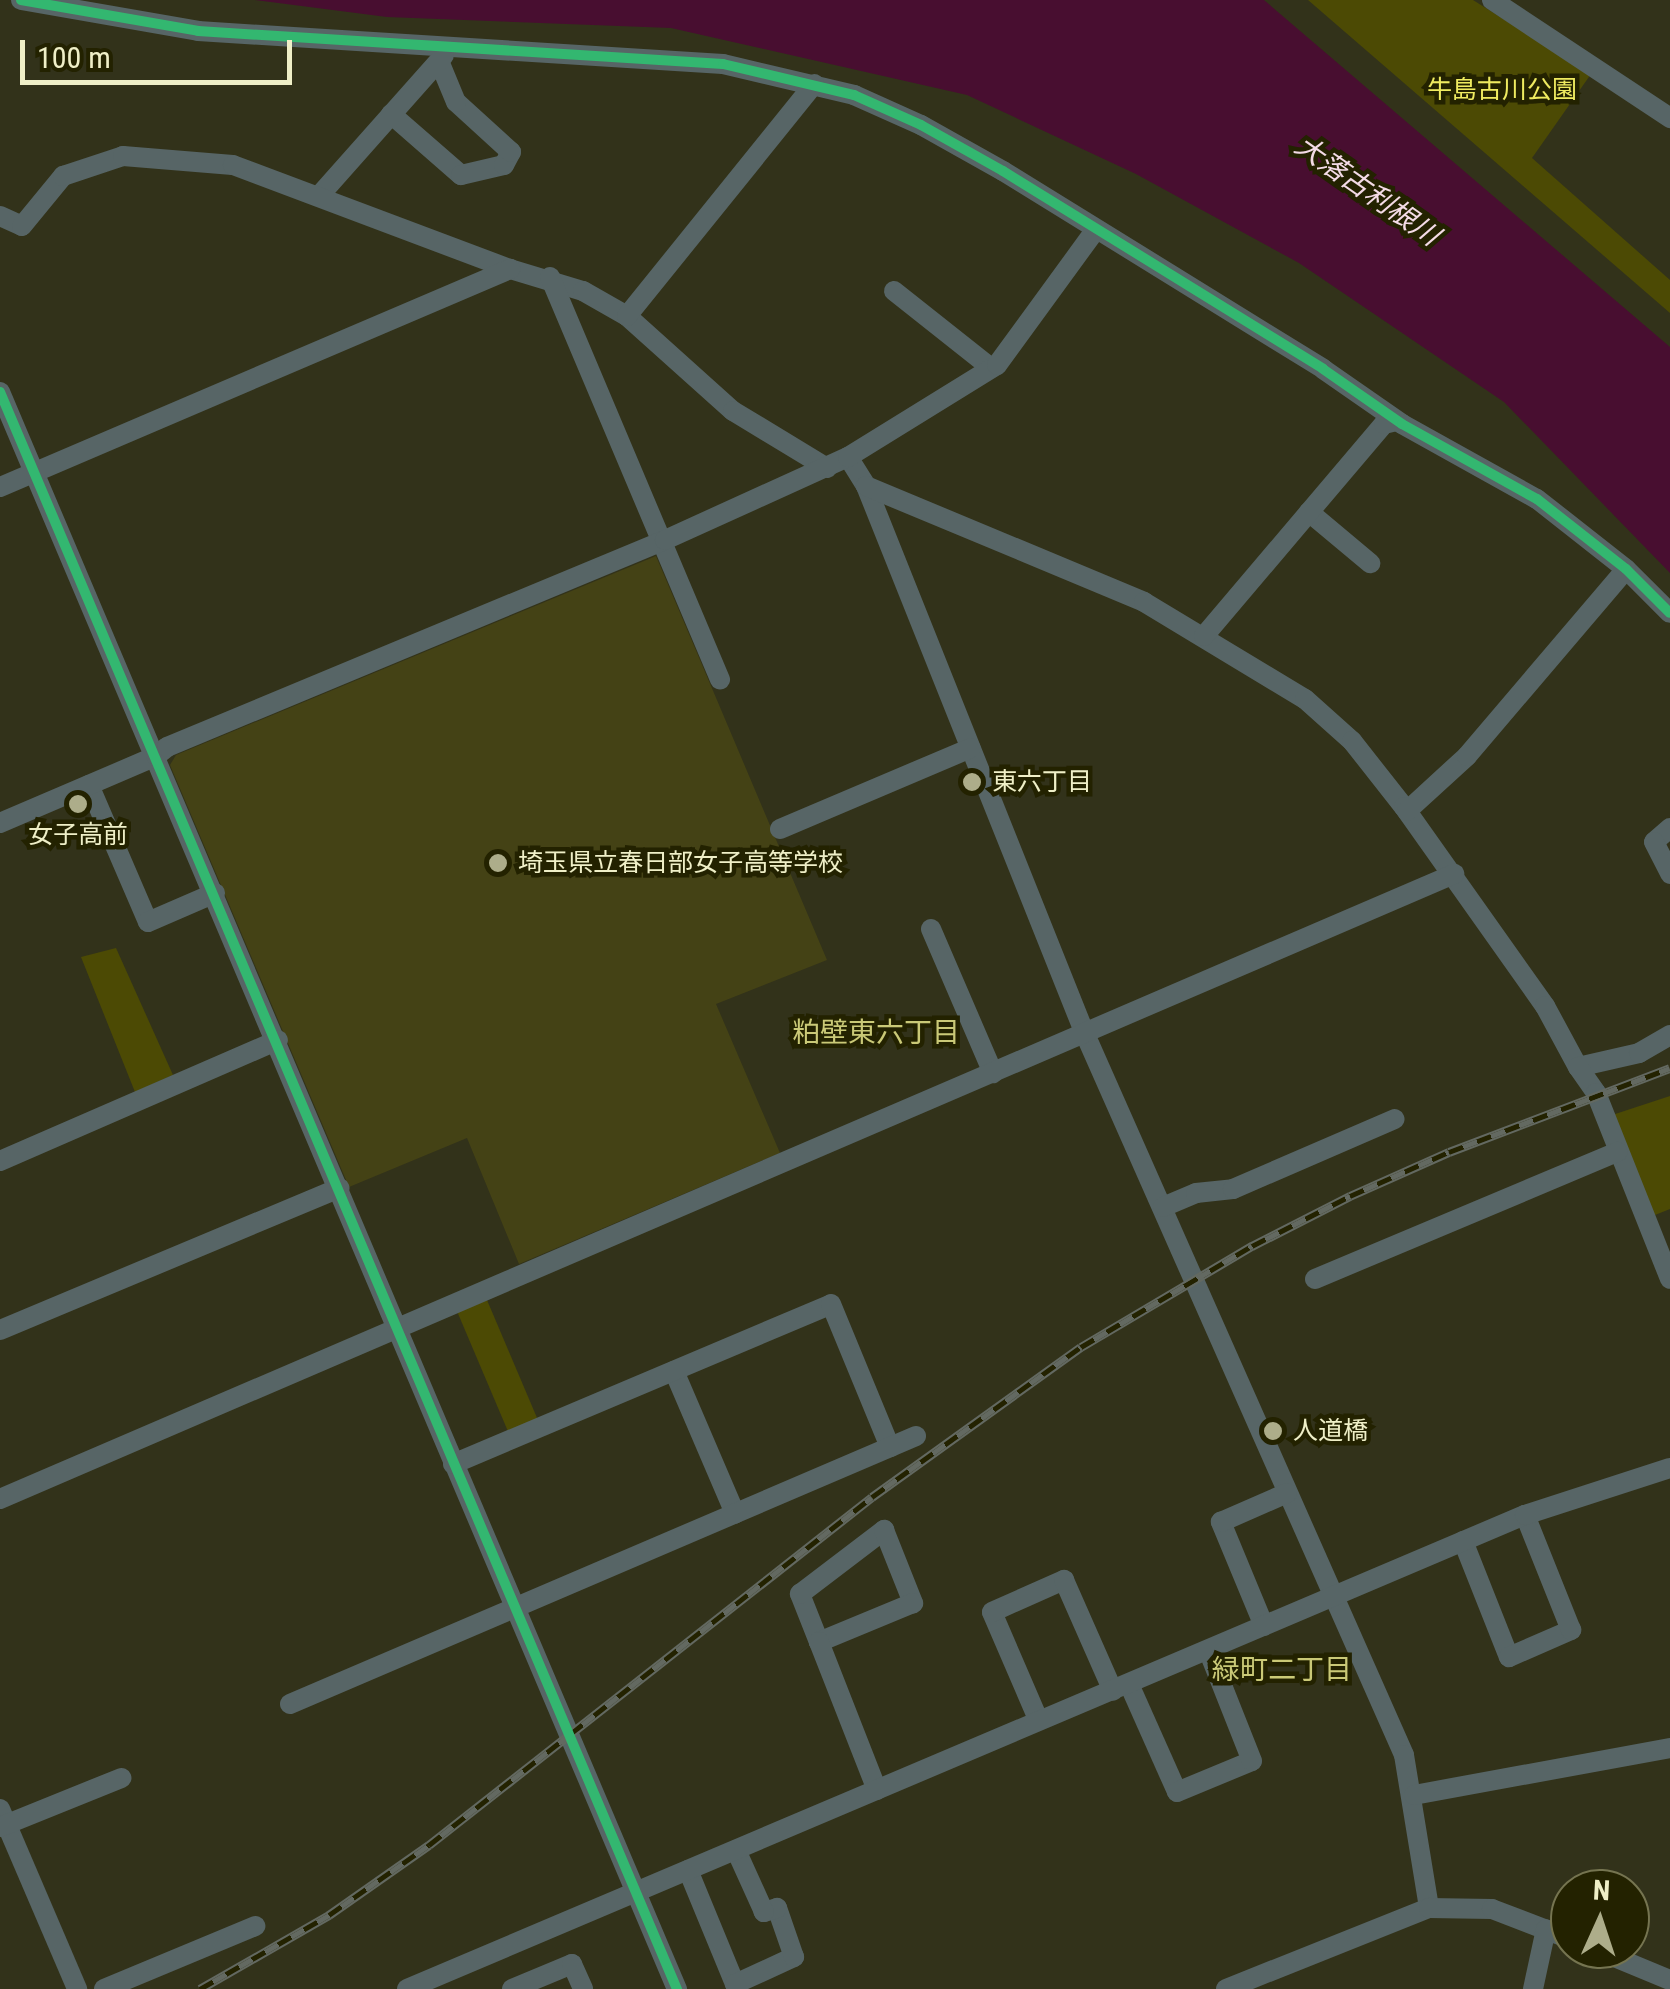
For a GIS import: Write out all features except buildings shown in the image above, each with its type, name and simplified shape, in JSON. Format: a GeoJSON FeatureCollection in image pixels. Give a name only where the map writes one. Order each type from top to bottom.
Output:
{"type":"FeatureCollection","features":[{"type":"Feature","properties":{"kind":"street"},"geometry":{"type":"LineString","coordinates":[[21,0],[198,31],[444,55],[723,64],[854,95],[921,125],[1323,369],[1397,421],[1536,500],[1626,569],[1670,614]]}},
{"type":"Feature","properties":{"kind":"street"},"geometry":{"type":"LineString","coordinates":[[1492,0],[1670,118]]}},
{"type":"Feature","properties":{"kind":"street"},"geometry":{"type":"LineString","coordinates":[[319,196],[444,55]]}},
{"type":"Feature","properties":{"kind":"street"},"geometry":{"type":"LineString","coordinates":[[391,114],[461,175],[504,165],[511,152],[456,102],[444,55]]}},
{"type":"Feature","properties":{"kind":"street"},"geometry":{"type":"LineString","coordinates":[[627,316],[814,84]]}},
{"type":"Feature","properties":{"kind":"street"},"geometry":{"type":"LineString","coordinates":[[0,216],[22,226],[63,176],[123,156],[233,166],[510,269],[550,278],[627,316],[733,411],[827,468]]}},
{"type":"Feature","properties":{"kind":"street"},"geometry":{"type":"LineString","coordinates":[[0,823],[156,756],[167,747],[665,540],[848,457],[991,368],[1096,230]]}},
{"type":"Feature","properties":{"kind":"street"},"geometry":{"type":"LineString","coordinates":[[0,488],[510,269]]}},
{"type":"Feature","properties":{"kind":"street"},"geometry":{"type":"LineString","coordinates":[[550,278],[665,540],[720,680]]}},
{"type":"Feature","properties":{"kind":"street"},"geometry":{"type":"LineString","coordinates":[[894,291],[991,368]]}},
{"type":"Feature","properties":{"kind":"street"},"geometry":{"type":"LineString","coordinates":[[0,392],[278,1040],[394,1328],[677,1989]]}},
{"type":"Feature","properties":{"kind":"street"},"geometry":{"type":"LineString","coordinates":[[1204,636],[1384,424],[1397,421]]}},
{"type":"Feature","properties":{"kind":"street"},"geometry":{"type":"LineString","coordinates":[[848,457],[866,486],[1086,1034],[1404,1755],[1414,1795],[1429,1908]]}},
{"type":"Feature","properties":{"kind":"street"},"geometry":{"type":"LineString","coordinates":[[866,486],[1144,602],[1305,699],[1352,741],[1454,874],[1545,1006],[1596,1094],[1670,1278]]}},
{"type":"Feature","properties":{"kind":"street"},"geometry":{"type":"LineString","coordinates":[[1309,512],[1370,563]]}},
{"type":"Feature","properties":{"kind":"street"},"geometry":{"type":"LineString","coordinates":[[1408,812],[1467,756],[1626,569]]}},
{"type":"Feature","properties":{"kind":"street"},"geometry":{"type":"LineString","coordinates":[[780,829],[972,748]]}},
{"type":"Feature","properties":{"kind":"street"},"geometry":{"type":"LineString","coordinates":[[89,785],[148,922],[215,893]]}},
{"type":"Feature","properties":{"kind":"street"},"geometry":{"type":"LineString","coordinates":[[1670,828],[1654,842],[1670,874]]}},
{"type":"Feature","properties":{"kind":"street"},"geometry":{"type":"LineString","coordinates":[[0,1499],[1454,874]]}},
{"type":"Feature","properties":{"kind":"street"},"geometry":{"type":"LineString","coordinates":[[931,928],[993,1073]]}},
{"type":"Feature","properties":{"kind":"street"},"geometry":{"type":"LineString","coordinates":[[1578,1067],[1639,1053],[1670,1035]]}},
{"type":"Feature","properties":{"kind":"street"},"geometry":{"type":"LineString","coordinates":[[0,1161],[278,1040]]}},
{"type":"Feature","properties":{"kind":"street"},"geometry":{"type":"LineString","coordinates":[[1163,1207],[1196,1193],[1234,1189],[1395,1119]]}},
{"type":"Feature","properties":{"kind":"street"},"geometry":{"type":"LineString","coordinates":[[1316,1279],[1617,1152]]}},
{"type":"Feature","properties":{"kind":"street"},"geometry":{"type":"LineString","coordinates":[[0,1330],[340,1188]]}},
{"type":"Feature","properties":{"kind":"street"},"geometry":{"type":"LineString","coordinates":[[453,1464],[831,1304],[890,1447]]}},
{"type":"Feature","properties":{"kind":"street"},"geometry":{"type":"LineString","coordinates":[[674,1371],[735,1514]]}},
{"type":"Feature","properties":{"kind":"street"},"geometry":{"type":"LineString","coordinates":[[290,1704],[916,1436]]}},
{"type":"Feature","properties":{"kind":"street"},"geometry":{"type":"LineString","coordinates":[[407,1989],[1525,1515],[1670,1468]]}},
{"type":"Feature","properties":{"kind":"street"},"geometry":{"type":"LineString","coordinates":[[1264,1626],[1221,1522],[1287,1492]]}},
{"type":"Feature","properties":{"kind":"street"},"geometry":{"type":"LineString","coordinates":[[1462,1541],[1510,1657],[1571,1630],[1525,1515]]}},
{"type":"Feature","properties":{"kind":"street"},"geometry":{"type":"LineString","coordinates":[[819,1642],[913,1603],[884,1530],[800,1594],[877,1790]]}},
{"type":"Feature","properties":{"kind":"street"},"geometry":{"type":"LineString","coordinates":[[1038,1719],[992,1612],[1064,1580],[1177,1792],[1252,1761],[1208,1650]]}},
{"type":"Feature","properties":{"kind":"street"},"geometry":{"type":"LineString","coordinates":[[1414,1795],[1670,1748]]}},
{"type":"Feature","properties":{"kind":"street"},"geometry":{"type":"LineString","coordinates":[[77,1989],[2,1820],[121,1778]]}},
{"type":"Feature","properties":{"kind":"street"},"geometry":{"type":"LineString","coordinates":[[688,1870],[735,1984],[794,1957],[777,1908],[764,1912],[736,1850]]}},
{"type":"Feature","properties":{"kind":"street"},"geometry":{"type":"LineString","coordinates":[[1226,1989],[1429,1908],[1492,1909],[1550,1931]]}},
{"type":"Feature","properties":{"kind":"street"},"geometry":{"type":"LineString","coordinates":[[104,1989],[255,1926]]}},
{"type":"Feature","properties":{"kind":"street"},"geometry":{"type":"LineString","coordinates":[[1533,1989],[1546,1929]]}},
{"type":"Feature","properties":{"kind":"street"},"geometry":{"type":"LineString","coordinates":[[512,1989],[572,1964],[583,1989]]}},
{"type":"Feature","properties":{"kind":"street"},"geometry":{"type":"LineString","coordinates":[[1643,1969],[1670,1980]]}},
{"type":"Feature","properties":{"kind":"shaded area","name":"埼玉県立春日部女子高等学校"},"geometry":{"type":"Polygon","coordinates":[[[656,556],[827,960],[716,1004],[780,1153],[519,1264],[467,1138],[349,1187],[170,765],[176,755],[656,556]]]}},
{"type":"Feature","properties":{"kind":"green space","name":"牛島古川公園"},"geometry":{"type":"Polygon","coordinates":[[[1308,0],[1473,0],[1591,74],[1532,158],[1670,280],[1670,313],[1308,0]]]}},
{"type":"Feature","properties":{"kind":"green space"},"geometry":{"type":"Polygon","coordinates":[[[116,948],[173,1075],[135,1092],[81,957],[116,948]]]}},
{"type":"Feature","properties":{"kind":"green space"},"geometry":{"type":"Polygon","coordinates":[[[1670,1096],[1670,1209],[1645,1219],[1606,1117],[1670,1096]]]}},
{"type":"Feature","properties":{"kind":"green space"},"geometry":{"type":"Polygon","coordinates":[[[487,1300],[537,1419],[508,1431],[458,1313],[487,1300]]]}},
{"type":"Feature","properties":{"kind":"water","name":"大落古利根川"},"geometry":{"type":"Polygon","coordinates":[[[255,0],[1264,0],[1670,347],[1670,573],[1504,402],[1299,263],[1136,174],[967,95],[671,28],[387,17],[255,0]]]}},
{"type":"Feature","properties":{"kind":"railway"},"geometry":{"type":"LineString","coordinates":[[200,1989],[329,1915],[429,1845],[872,1497],[1081,1347],[1252,1246],[1350,1196],[1449,1152],[1670,1068]]}},
{"type":"Feature","properties":{"kind":"cycle path"},"geometry":{"type":"LineString","coordinates":[[21,0],[198,31],[723,64],[854,95],[921,125],[1003,171],[1323,369],[1402,424],[1537,499],[1626,569],[1670,613]]}},
{"type":"Feature","properties":{"kind":"cycle path"},"geometry":{"type":"LineString","coordinates":[[0,392],[677,1989]]}},
{"type":"Feature","properties":{"kind":"place","name":"東六丁目"},"geometry":{"type":"Point","coordinates":[972,782]}},
{"type":"Feature","properties":{"kind":"place","name":"女子高前"},"geometry":{"type":"Point","coordinates":[78,804]}},
{"type":"Feature","properties":{"kind":"place","name":"埼玉県立春日部女子高等学校"},"geometry":{"type":"Point","coordinates":[498,863]}},
{"type":"Feature","properties":{"kind":"place","name":"人道橋"},"geometry":{"type":"Point","coordinates":[1273,1431]}},
{"type":"Feature","properties":{"kind":"district","name":"粕壁東六丁目"},"geometry":{"type":"Point","coordinates":[876,1033]}},
{"type":"Feature","properties":{"kind":"district","name":"緑町二丁目"},"geometry":{"type":"Point","coordinates":[1282,1670]}}]}
